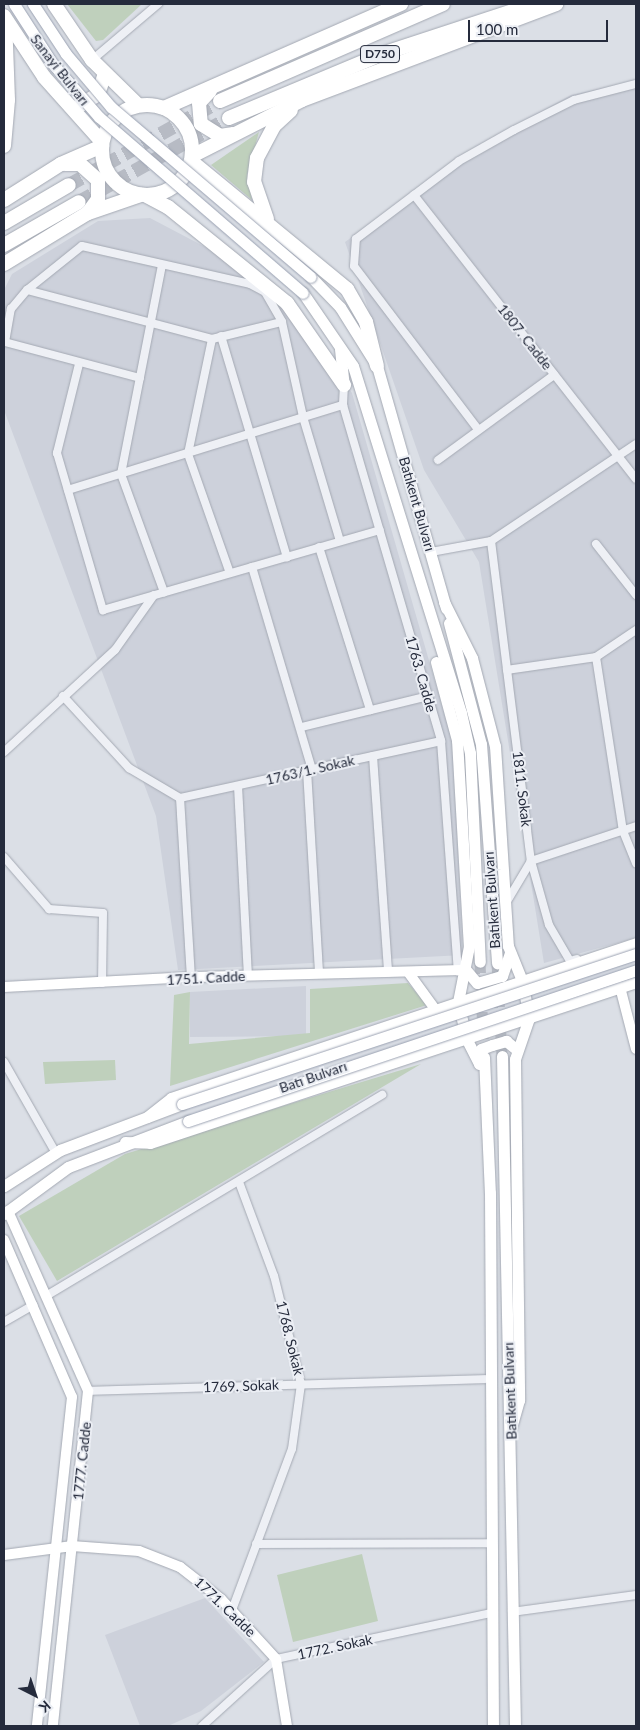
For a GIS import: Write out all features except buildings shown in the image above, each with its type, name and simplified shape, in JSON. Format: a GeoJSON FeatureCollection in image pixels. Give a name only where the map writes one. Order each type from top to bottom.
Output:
{"type":"FeatureCollection","features":[{"type":"Feature","properties":{"kind":"highway"},"geometry":{"type":"LineString","coordinates":[[54,4],[92,60],[138,106]]}},
{"type":"Feature","properties":{"kind":"highway"},"geometry":{"type":"LineString","coordinates":[[4,200],[61,164],[102,144],[112,122],[138,106],[164,108],[401,4]]}},
{"type":"Feature","properties":{"kind":"highway","name":"D750"},"geometry":{"type":"LineString","coordinates":[[220,101],[443,4]]}},
{"type":"Feature","properties":{"kind":"highway","name":"D750"},"geometry":{"type":"LineString","coordinates":[[229,118],[382,54],[536,4]]}},
{"type":"Feature","properties":{"kind":"highway"},"geometry":{"type":"LineString","coordinates":[[4,264],[88,214],[176,185],[192,158],[302,100],[556,4]]}},
{"type":"Feature","properties":{"kind":"highway"},"geometry":{"type":"LineString","coordinates":[[4,17],[71,109],[102,144],[107,173],[117,185],[145,195],[168,207],[287,303],[344,385]]}},
{"type":"Feature","properties":{"kind":"highway"},"geometry":{"type":"LineString","coordinates":[[4,17],[8,100],[4,146]]}},
{"type":"Feature","properties":{"kind":"highway"},"geometry":{"type":"LineString","coordinates":[[71,109],[93,100],[106,74]]}},
{"type":"Feature","properties":{"kind":"highway"},"geometry":{"type":"LineString","coordinates":[[223,82],[199,104],[201,124],[220,136],[247,128]]}},
{"type":"Feature","properties":{"kind":"highway"},"geometry":{"type":"LineString","coordinates":[[270,224],[254,182],[257,158],[274,126],[302,100]]}},
{"type":"Feature","properties":{"kind":"highway"},"geometry":{"type":"LineString","coordinates":[[164,108],[187,128],[192,158],[346,289],[366,322],[378,366]]}},
{"type":"Feature","properties":{"kind":"highway"},"geometry":{"type":"LineString","coordinates":[[61,164],[80,164],[98,180],[98,199],[88,214]]}},
{"type":"Feature","properties":{"kind":"highway"},"geometry":{"type":"LineString","coordinates":[[4,223],[69,185]]}},
{"type":"Feature","properties":{"kind":"highway"},"geometry":{"type":"LineString","coordinates":[[4,245],[80,202]]}},
{"type":"Feature","properties":{"kind":"main road","name":"Sanayi Bulvarı"},"geometry":{"type":"LineString","coordinates":[[14,4],[69,86],[136,151]]}},
{"type":"Feature","properties":{"kind":"main road","name":"Sanayi Bulvarı"},"geometry":{"type":"LineString","coordinates":[[34,4],[83,76],[148,140]]}},
{"type":"Feature","properties":{"kind":"main road","name":"Batıkent Bulvarı"},"geometry":{"type":"LineString","coordinates":[[148,140],[311,277],[340,307],[378,366],[431,552],[481,744],[497,963]]}},
{"type":"Feature","properties":{"kind":"main road","name":"Batıkent Bulvarı"},"geometry":{"type":"LineString","coordinates":[[136,151],[303,293],[337,338],[354,366],[383,451],[470,753],[480,962]]}},
{"type":"Feature","properties":{"kind":"main road"},"geometry":{"type":"LineString","coordinates":[[337,338],[344,385]]}},
{"type":"Feature","properties":{"kind":"main road"},"geometry":{"type":"LineString","coordinates":[[444,602],[472,658],[495,746],[505,905],[510,953],[522,981],[529,1018],[517,1050],[519,1400],[511,1428]]}},
{"type":"Feature","properties":{"kind":"main road"},"geometry":{"type":"LineString","coordinates":[[437,640],[436,661],[458,740],[469,946],[462,970],[458,1002],[466,1040],[481,1060]]}},
{"type":"Feature","properties":{"kind":"main road"},"geometry":{"type":"LineString","coordinates":[[147,1117],[171,1098],[636,941]]}},
{"type":"Feature","properties":{"kind":"main road"},"geometry":{"type":"LineString","coordinates":[[462,970],[477,983],[502,976],[510,953]]}},
{"type":"Feature","properties":{"kind":"main road","name":"Batı Bulvarı"},"geometry":{"type":"LineString","coordinates":[[4,1186],[56,1153],[182,1104],[636,954]]}},
{"type":"Feature","properties":{"kind":"main road","name":"1751. Cadde"},"geometry":{"type":"LineString","coordinates":[[4,987],[191,977],[462,970]]}},
{"type":"Feature","properties":{"kind":"main road","name":"Batı Bulvarı"},"geometry":{"type":"LineString","coordinates":[[6,1213],[68,1166],[125,1142],[636,970]]}},
{"type":"Feature","properties":{"kind":"main road"},"geometry":{"type":"LineString","coordinates":[[408,972],[436,1009]]}},
{"type":"Feature","properties":{"kind":"main road"},"geometry":{"type":"LineString","coordinates":[[125,1142],[150,1143],[466,1040],[636,982]]}},
{"type":"Feature","properties":{"kind":"main road"},"geometry":{"type":"LineString","coordinates":[[620,987],[636,1049]]}},
{"type":"Feature","properties":{"kind":"main road"},"geometry":{"type":"LineString","coordinates":[[491,1399],[485,1379],[481,1048],[506,1041],[517,1050]]}},
{"type":"Feature","properties":{"kind":"main road","name":"Batıkent Bulvarı"},"geometry":{"type":"LineString","coordinates":[[502,1056],[511,1428],[515,1726]]}},
{"type":"Feature","properties":{"kind":"main road","name":"Batıkent Bulvarı"},"geometry":{"type":"LineString","coordinates":[[481,1060],[491,1399],[493,1726]]}},
{"type":"Feature","properties":{"kind":"main road","name":"1777. Cadde"},"geometry":{"type":"LineString","coordinates":[[6,1213],[46,1296],[88,1391],[53,1726]]}},
{"type":"Feature","properties":{"kind":"main road","name":"1777. Cadde"},"geometry":{"type":"LineString","coordinates":[[4,1240],[72,1397],[37,1726]]}},
{"type":"Feature","properties":{"kind":"main road","name":"1771. Cadde"},"geometry":{"type":"LineString","coordinates":[[4,1555],[57,1545],[139,1551],[166,1560],[232,1610],[276,1659]]}},
{"type":"Feature","properties":{"kind":"main road"},"geometry":{"type":"LineString","coordinates":[[276,1659],[287,1726]]}},
{"type":"Feature","properties":{"kind":"street"},"geometry":{"type":"LineString","coordinates":[[92,60],[158,4]]}},
{"type":"Feature","properties":{"kind":"street"},"geometry":{"type":"LineString","coordinates":[[477,428],[354,266],[356,239],[414,194],[514,130],[574,100],[636,84]]}},
{"type":"Feature","properties":{"kind":"street","name":"1807. Cadde"},"geometry":{"type":"LineString","coordinates":[[414,194],[636,479]]}},
{"type":"Feature","properties":{"kind":"street"},"geometry":{"type":"LineString","coordinates":[[140,378],[78,364],[5,342],[12,309],[27,290],[82,246],[250,284],[265,292],[282,322],[303,418],[340,541]]}},
{"type":"Feature","properties":{"kind":"street"},"geometry":{"type":"LineString","coordinates":[[162,265],[152,324],[121,474],[164,592]]}},
{"type":"Feature","properties":{"kind":"street"},"geometry":{"type":"LineString","coordinates":[[27,290],[212,339],[282,322]]}},
{"type":"Feature","properties":{"kind":"street"},"geometry":{"type":"LineString","coordinates":[[222,336],[287,557]]}},
{"type":"Feature","properties":{"kind":"street"},"geometry":{"type":"LineString","coordinates":[[212,339],[188,454],[230,573]]}},
{"type":"Feature","properties":{"kind":"street"},"geometry":{"type":"LineString","coordinates":[[78,364],[57,453],[103,610],[380,530]]}},
{"type":"Feature","properties":{"kind":"street"},"geometry":{"type":"LineString","coordinates":[[438,460],[477,428],[554,375]]}},
{"type":"Feature","properties":{"kind":"street","name":"1763. Cadde"},"geometry":{"type":"LineString","coordinates":[[344,385],[343,405],[441,741],[462,970]]}},
{"type":"Feature","properties":{"kind":"street"},"geometry":{"type":"LineString","coordinates":[[68,490],[343,405]]}},
{"type":"Feature","properties":{"kind":"street"},"geometry":{"type":"LineString","coordinates":[[431,552],[491,541],[620,457],[636,444]]}},
{"type":"Feature","properties":{"kind":"street","name":"1811. Sokak"},"geometry":{"type":"LineString","coordinates":[[491,541],[531,861],[549,925],[570,961],[636,941]]}},
{"type":"Feature","properties":{"kind":"street"},"geometry":{"type":"LineString","coordinates":[[596,544],[636,595]]}},
{"type":"Feature","properties":{"kind":"street"},"geometry":{"type":"LineString","coordinates":[[319,548],[370,710]]}},
{"type":"Feature","properties":{"kind":"street"},"geometry":{"type":"LineString","coordinates":[[252,567],[302,727],[309,770],[319,974]]}},
{"type":"Feature","properties":{"kind":"street"},"geometry":{"type":"LineString","coordinates":[[4,752],[115,650],[154,595]]}},
{"type":"Feature","properties":{"kind":"street"},"geometry":{"type":"LineString","coordinates":[[507,670],[596,657],[636,630]]}},
{"type":"Feature","properties":{"kind":"street"},"geometry":{"type":"LineString","coordinates":[[596,657],[622,831],[636,864]]}},
{"type":"Feature","properties":{"kind":"street"},"geometry":{"type":"LineString","coordinates":[[64,696],[129,768],[180,798],[191,977]]}},
{"type":"Feature","properties":{"kind":"street"},"geometry":{"type":"LineString","coordinates":[[302,727],[428,696]]}},
{"type":"Feature","properties":{"kind":"street","name":"1763/1. Sokak"},"geometry":{"type":"LineString","coordinates":[[180,798],[441,741]]}},
{"type":"Feature","properties":{"kind":"street"},"geometry":{"type":"LineString","coordinates":[[372,756],[388,972]]}},
{"type":"Feature","properties":{"kind":"street"},"geometry":{"type":"LineString","coordinates":[[238,786],[248,976]]}},
{"type":"Feature","properties":{"kind":"street"},"geometry":{"type":"LineString","coordinates":[[505,905],[531,861],[636,826]]}},
{"type":"Feature","properties":{"kind":"street"},"geometry":{"type":"LineString","coordinates":[[4,857],[49,909],[103,913],[102,983]]}},
{"type":"Feature","properties":{"kind":"street"},"geometry":{"type":"LineString","coordinates":[[4,1062],[56,1153]]}},
{"type":"Feature","properties":{"kind":"street"},"geometry":{"type":"LineString","coordinates":[[46,1296],[382,1095]]}},
{"type":"Feature","properties":{"kind":"street","name":"1768. Sokak"},"geometry":{"type":"LineString","coordinates":[[232,1610],[292,1448],[301,1384],[274,1276],[239,1182]]}},
{"type":"Feature","properties":{"kind":"street"},"geometry":{"type":"LineString","coordinates":[[4,1322],[33,1305]]}},
{"type":"Feature","properties":{"kind":"street","name":"1769. Sokak"},"geometry":{"type":"LineString","coordinates":[[88,1391],[485,1379]]}},
{"type":"Feature","properties":{"kind":"street"},"geometry":{"type":"LineString","coordinates":[[256,1544],[491,1543]]}},
{"type":"Feature","properties":{"kind":"street"},"geometry":{"type":"LineString","coordinates":[[512,1612],[636,1595]]}},
{"type":"Feature","properties":{"kind":"street","name":"1772. Sokak"},"geometry":{"type":"LineString","coordinates":[[276,1659],[491,1613]]}},
{"type":"Feature","properties":{"kind":"street"},"geometry":{"type":"LineString","coordinates":[[202,1726],[276,1659]]}},
{"type":"Feature","properties":{"kind":"shaded area"},"geometry":{"type":"Polygon","coordinates":[[[636,81],[636,938],[544,963],[479,562],[424,470],[345,242],[478,146],[571,95],[636,81]]]}},
{"type":"Feature","properties":{"kind":"shaded area"},"geometry":{"type":"Polygon","coordinates":[[[150,218],[209,249],[285,307],[352,393],[453,744],[463,955],[178,970],[156,816],[4,410],[4,290],[12,274],[98,221],[150,218]]]}},
{"type":"Feature","properties":{"kind":"shaded area"},"geometry":{"type":"Polygon","coordinates":[[[306,986],[306,1036],[190,1037],[190,992],[306,986]]]}},
{"type":"Feature","properties":{"kind":"shaded area"},"geometry":{"type":"Polygon","coordinates":[[[205,1598],[264,1662],[201,1711],[168,1726],[140,1726],[105,1635],[205,1598]]]}},
{"type":"Feature","properties":{"kind":"green space"},"geometry":{"type":"Polygon","coordinates":[[[67,4],[142,4],[103,40],[96,41],[67,4]]]}},
{"type":"Feature","properties":{"kind":"green space"},"geometry":{"type":"Polygon","coordinates":[[[259,132],[247,175],[252,200],[211,165],[259,132]]]}},
{"type":"Feature","properties":{"kind":"green space"},"geometry":{"type":"Polygon","coordinates":[[[408,983],[427,1005],[170,1086],[174,995],[190,992],[189,1044],[310,1033],[310,989],[408,983]]]}},
{"type":"Feature","properties":{"kind":"green space"},"geometry":{"type":"Polygon","coordinates":[[[115,1060],[116,1080],[45,1084],[43,1062],[115,1060]]]}},
{"type":"Feature","properties":{"kind":"green space"},"geometry":{"type":"Polygon","coordinates":[[[421,1064],[57,1281],[19,1216],[125,1154],[421,1064]]]}},
{"type":"Feature","properties":{"kind":"green space"},"geometry":{"type":"Polygon","coordinates":[[[362,1554],[378,1621],[293,1642],[277,1575],[362,1554]]]}},
{"type":"Feature","properties":{"kind":"tunnel"},"geometry":{"type":"LineString","coordinates":[[69,185],[220,101]]}},
{"type":"Feature","properties":{"kind":"tunnel"},"geometry":{"type":"LineString","coordinates":[[79,202],[229,118]]}},
{"type":"Feature","properties":{"kind":"tunnel"},"geometry":{"type":"LineString","coordinates":[[480,962],[484,1057]]}},
{"type":"Feature","properties":{"kind":"tunnel"},"geometry":{"type":"LineString","coordinates":[[497,963],[502,1056]]}}]}
